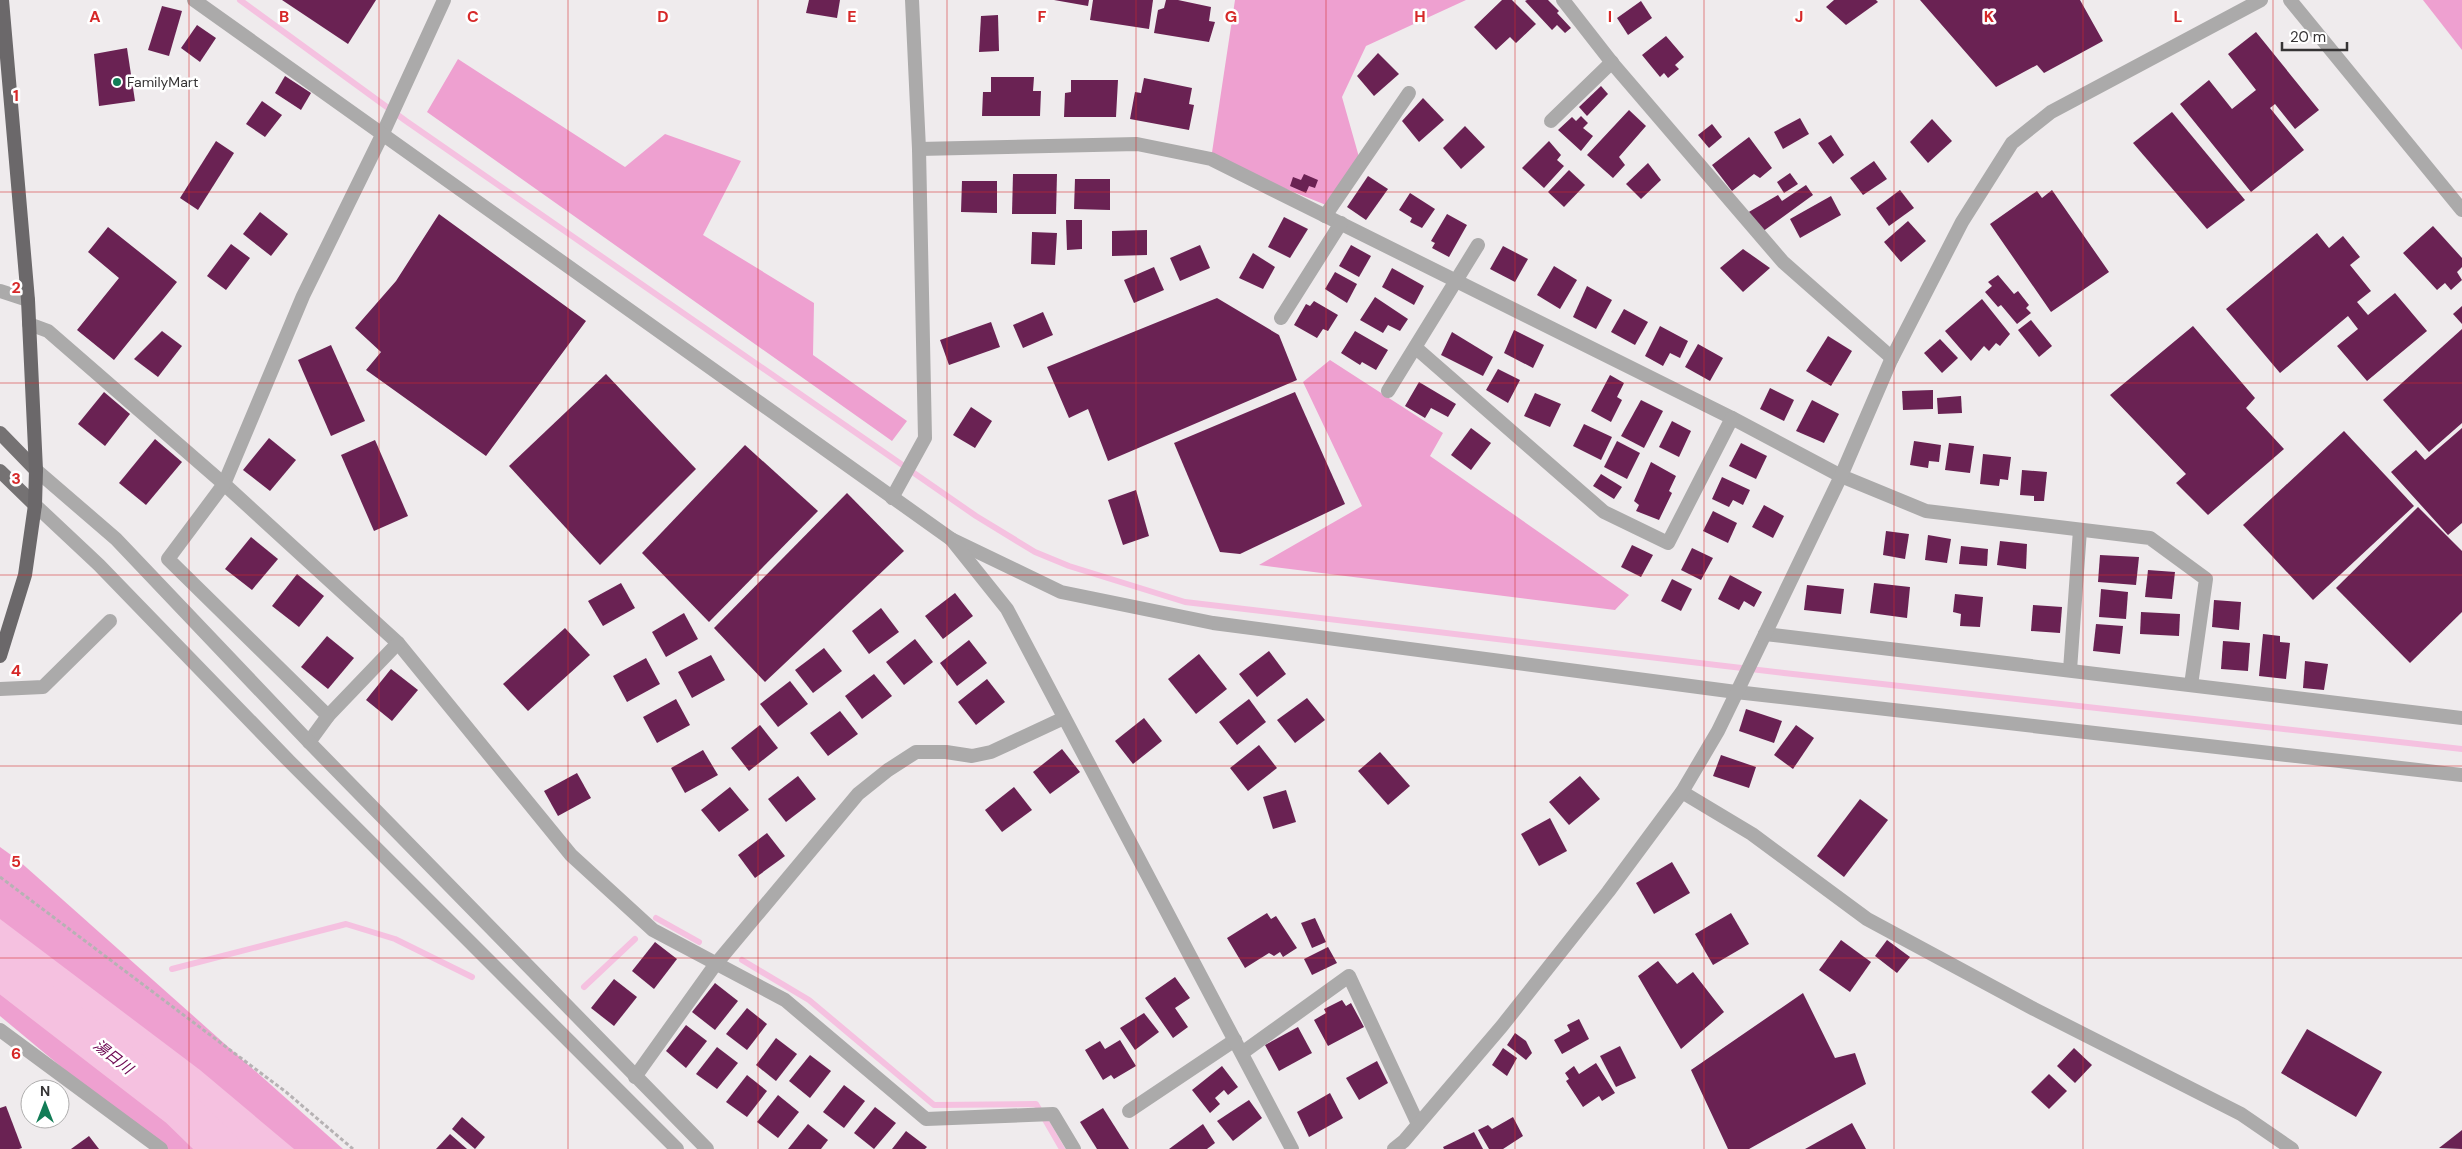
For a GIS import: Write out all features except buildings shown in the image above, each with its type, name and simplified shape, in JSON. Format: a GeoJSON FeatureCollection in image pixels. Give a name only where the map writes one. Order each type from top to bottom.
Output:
{"type":"FeatureCollection","features":[{"type":"Feature","properties":{"kind":"highway"},"geometry":{"type":"LineString","coordinates":[[0,656],[25,576],[34,505],[36,470],[28,300],[2,0]]}},
{"type":"Feature","properties":{"kind":"main road"},"geometry":{"type":"LineString","coordinates":[[0,433],[36,470]]}},
{"type":"Feature","properties":{"kind":"main road"},"geometry":{"type":"LineString","coordinates":[[0,471],[34,505]]}},
{"type":"Feature","properties":{"kind":"street"},"geometry":{"type":"LineString","coordinates":[[194,0],[386,127],[892,498],[951,539],[1061,592],[1213,623],[2462,775]]}},
{"type":"Feature","properties":{"kind":"street"},"geometry":{"type":"LineString","coordinates":[[328,716],[168,559],[224,484],[303,296],[386,127],[444,0]]}},
{"type":"Feature","properties":{"kind":"street"},"geometry":{"type":"LineString","coordinates":[[892,498],[925,438],[919,149],[912,0]]}},
{"type":"Feature","properties":{"kind":"street"},"geometry":{"type":"LineString","coordinates":[[1563,0],[1612,62],[1782,262],[1892,358]]}},
{"type":"Feature","properties":{"kind":"street"},"geometry":{"type":"LineString","coordinates":[[1394,1149],[1418,1124],[1514,1011],[1608,892],[1682,792],[1718,731],[1765,634],[1841,476],[1892,358],[1962,222],[2012,143],[2051,112],[2261,0]]}},
{"type":"Feature","properties":{"kind":"street"},"geometry":{"type":"LineString","coordinates":[[2290,0],[2462,210]]}},
{"type":"Feature","properties":{"kind":"street"},"geometry":{"type":"LineString","coordinates":[[1551,121],[1612,62]]}},
{"type":"Feature","properties":{"kind":"street"},"geometry":{"type":"LineString","coordinates":[[1326,216],[1409,93]]}},
{"type":"Feature","properties":{"kind":"street"},"geometry":{"type":"LineString","coordinates":[[919,149],[1137,144],[1211,159],[1732,418],[1841,476],[1926,511],[2150,538],[2206,579],[2191,685]]}},
{"type":"Feature","properties":{"kind":"street"},"geometry":{"type":"LineString","coordinates":[[1282,318],[1341,223]]}},
{"type":"Feature","properties":{"kind":"street"},"geometry":{"type":"LineString","coordinates":[[1388,391],[1478,245]]}},
{"type":"Feature","properties":{"kind":"street"},"geometry":{"type":"LineString","coordinates":[[0,291],[28,300]]}},
{"type":"Feature","properties":{"kind":"street"},"geometry":{"type":"LineString","coordinates":[[29,324],[48,331],[224,484],[398,643],[571,855],[653,930],[715,965],[785,1000],[926,1119],[1053,1114],[1074,1149]]}},
{"type":"Feature","properties":{"kind":"street"},"geometry":{"type":"LineString","coordinates":[[1416,348],[1604,512],[1668,543],[1732,418]]}},
{"type":"Feature","properties":{"kind":"street"},"geometry":{"type":"LineString","coordinates":[[36,470],[116,539],[309,742],[707,1149]]}},
{"type":"Feature","properties":{"kind":"street"},"geometry":{"type":"LineString","coordinates":[[34,505],[99,566],[290,762],[676,1149]]}},
{"type":"Feature","properties":{"kind":"street"},"geometry":{"type":"LineString","coordinates":[[2070,670],[2080,530]]}},
{"type":"Feature","properties":{"kind":"street"},"geometry":{"type":"LineString","coordinates":[[951,539],[1007,609],[1292,1149]]}},
{"type":"Feature","properties":{"kind":"street"},"geometry":{"type":"LineString","coordinates":[[0,688],[43,687],[110,621]]}},
{"type":"Feature","properties":{"kind":"street"},"geometry":{"type":"LineString","coordinates":[[1765,634],[2462,718]]}},
{"type":"Feature","properties":{"kind":"street"},"geometry":{"type":"LineString","coordinates":[[309,742],[328,716],[398,643]]}},
{"type":"Feature","properties":{"kind":"street"},"geometry":{"type":"LineString","coordinates":[[635,1077],[715,965],[858,794],[888,770],[916,752],[946,752],[972,756],[991,752],[1064,718]]}},
{"type":"Feature","properties":{"kind":"street"},"geometry":{"type":"LineString","coordinates":[[1682,792],[1752,834],[1867,919],[2034,1009],[2241,1114],[2292,1149]]}},
{"type":"Feature","properties":{"kind":"street"},"geometry":{"type":"LineString","coordinates":[[1242,1052],[1349,976],[1418,1124]]}},
{"type":"Feature","properties":{"kind":"street"},"geometry":{"type":"LineString","coordinates":[[0,1030],[161,1149]]}},
{"type":"Feature","properties":{"kind":"street"},"geometry":{"type":"LineString","coordinates":[[1129,1111],[1235,1040]]}},
{"type":"Feature","properties":{"kind":"path"},"geometry":{"type":"LineString","coordinates":[[0,877],[286,1092],[353,1149]]}},
{"type":"Feature","properties":{"kind":"shaded area"},"geometry":{"type":"Polygon","coordinates":[[[1235,0],[1466,0],[1366,46],[1342,97],[1359,157],[1331,207],[1211,159],[1235,0]]]}},
{"type":"Feature","properties":{"kind":"shaded area"},"geometry":{"type":"Polygon","coordinates":[[[2423,0],[2462,0],[2462,50],[2423,0]]]}},
{"type":"Feature","properties":{"kind":"shaded area"},"geometry":{"type":"Polygon","coordinates":[[[458,59],[625,167],[665,134],[741,161],[703,235],[814,303],[813,355],[907,421],[892,441],[427,112],[458,59]]]}},
{"type":"Feature","properties":{"kind":"shaded area"},"geometry":{"type":"Polygon","coordinates":[[[1330,360],[1443,433],[1430,456],[1629,595],[1615,610],[1259,565],[1362,506],[1303,382],[1330,360]]]}},
{"type":"Feature","properties":{"kind":"shaded area"},"geometry":{"type":"Polygon","coordinates":[[[0,847],[18,860],[343,1149],[160,1149],[0,1016],[0,847]]]}},
{"type":"Feature","properties":{"kind":"water"},"geometry":{"type":"Polygon","coordinates":[[[0,919],[200,1070],[294,1149],[223,1149],[0,963],[0,919]]]}},
{"type":"Feature","properties":{"kind":"waterway"},"geometry":{"type":"LineString","coordinates":[[240,0],[406,121],[976,516],[1035,552],[1069,566],[1185,602],[1784,673],[2462,749]]}},
{"type":"Feature","properties":{"kind":"waterway"},"geometry":{"type":"LineString","coordinates":[[656,918],[699,942]]}},
{"type":"Feature","properties":{"kind":"waterway"},"geometry":{"type":"LineString","coordinates":[[172,969],[346,924],[395,939],[472,977]]}},
{"type":"Feature","properties":{"kind":"waterway"},"geometry":{"type":"LineString","coordinates":[[584,987],[635,939]]}},
{"type":"Feature","properties":{"kind":"waterway"},"geometry":{"type":"LineString","coordinates":[[742,960],[809,1000],[934,1105],[1036,1104],[1062,1149]]}},
{"type":"Feature","properties":{"kind":"waterway","name":"湯日川"},"geometry":{"type":"LineString","coordinates":[[0,970],[179,1108],[221,1149]]}},
{"type":"Feature","properties":{"kind":"place","name":"FamilyMart"},"geometry":{"type":"Point","coordinates":[117,82]}}]}
